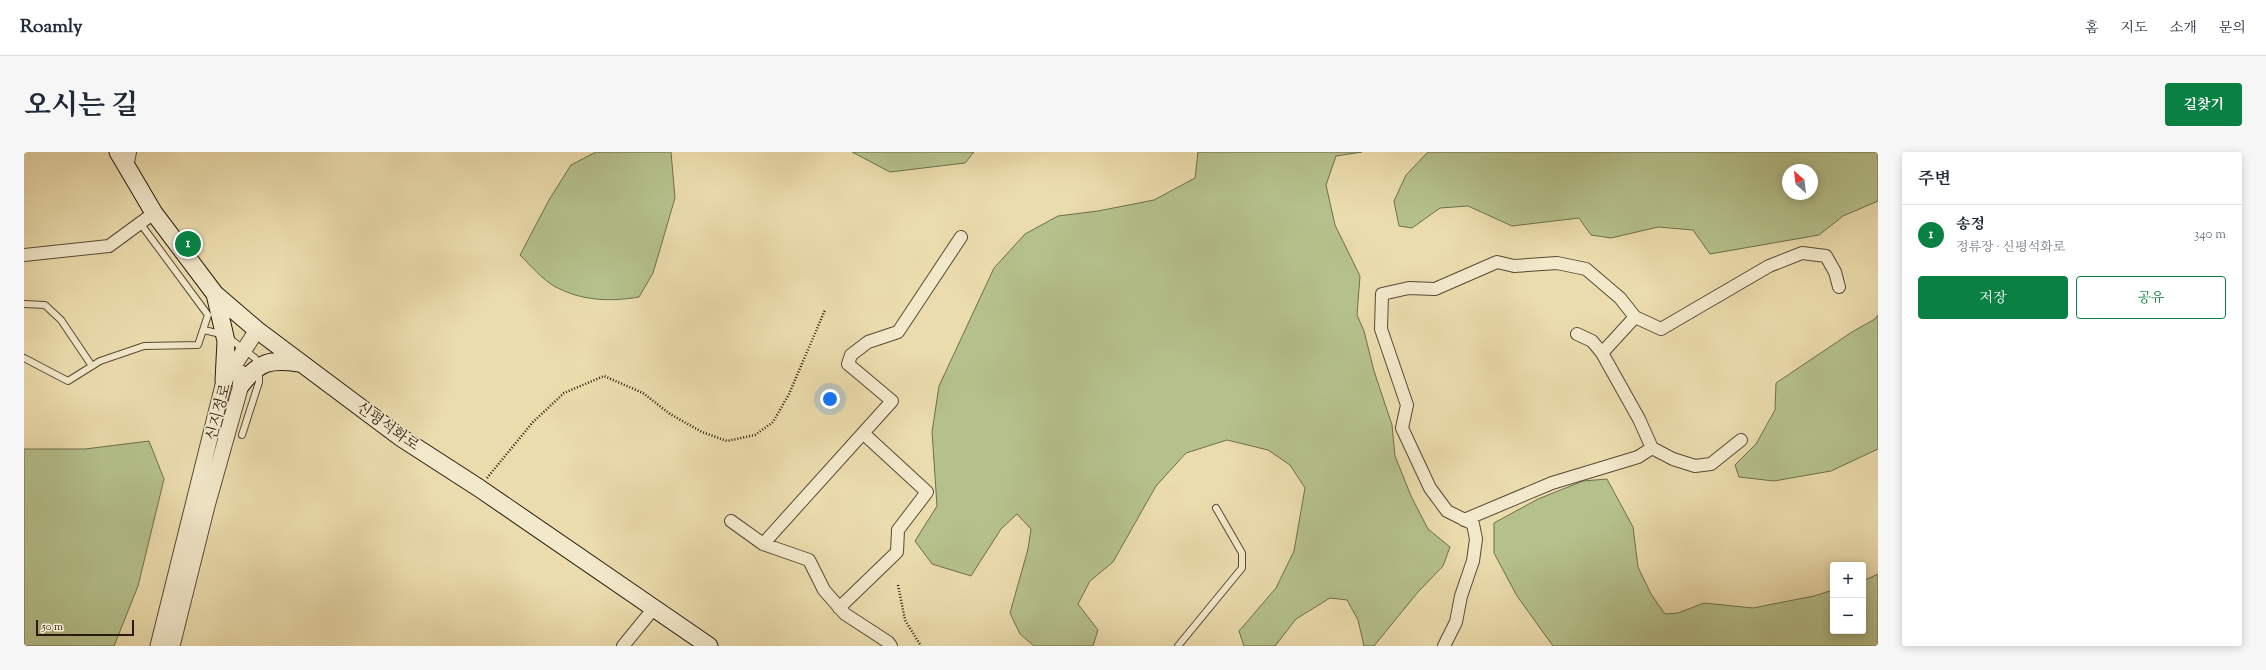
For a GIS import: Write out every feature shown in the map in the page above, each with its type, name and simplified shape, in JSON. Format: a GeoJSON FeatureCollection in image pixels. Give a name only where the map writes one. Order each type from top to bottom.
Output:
{"type":"FeatureCollection","features":[{"type":"Feature","properties":{"kind":"main road","name":"신평석화로"},"geometry":{"type":"LineString","coordinates":[[118,152],[129,159],[154,213],[215,294],[257,330],[400,437],[479,488],[709,646]]}},
{"type":"Feature","properties":{"kind":"main road"},"geometry":{"type":"LineString","coordinates":[[215,294],[225,335],[224,382]]}},
{"type":"Feature","properties":{"kind":"main road"},"geometry":{"type":"LineString","coordinates":[[241,385],[259,366],[282,360],[300,363]]}},
{"type":"Feature","properties":{"kind":"street"},"geometry":{"type":"LineString","coordinates":[[24,254],[109,246],[154,213]]}},
{"type":"Feature","properties":{"kind":"street"},"geometry":{"type":"LineString","coordinates":[[763,544],[864,434],[892,401],[848,364],[851,355],[868,342],[898,332],[961,237]]}},
{"type":"Feature","properties":{"kind":"street"},"geometry":{"type":"LineString","coordinates":[[1444,646],[1456,622],[1461,596],[1472,561],[1476,539],[1473,524],[1447,511],[1430,488],[1402,428],[1407,405],[1381,329],[1382,294],[1409,288],[1435,289],[1497,262],[1514,266],[1557,263],[1586,269],[1620,298],[1635,318],[1661,329],[1770,266],[1802,253],[1826,256],[1835,272],[1838,287]]}},
{"type":"Feature","properties":{"kind":"street"},"geometry":{"type":"LineString","coordinates":[[1602,353],[1635,318]]}},
{"type":"Feature","properties":{"kind":"street"},"geometry":{"type":"LineString","coordinates":[[244,353],[257,330]]}},
{"type":"Feature","properties":{"kind":"street"},"geometry":{"type":"LineString","coordinates":[[1577,334],[1592,341],[1602,353],[1639,419],[1652,448],[1673,459],[1695,466],[1711,464],[1741,440]]}},
{"type":"Feature","properties":{"kind":"street","name":"신지정로"},"geometry":{"type":"LineString","coordinates":[[158,646],[224,382],[244,353]]}},
{"type":"Feature","properties":{"kind":"street","name":"신지정로"},"geometry":{"type":"LineString","coordinates":[[172,646],[207,506],[241,385],[244,353]]}},
{"type":"Feature","properties":{"kind":"street"},"geometry":{"type":"LineString","coordinates":[[839,608],[897,552],[898,530],[927,492],[864,434]]}},
{"type":"Feature","properties":{"kind":"street"},"geometry":{"type":"LineString","coordinates":[[1464,520],[1552,482],[1638,457],[1652,448]]}},
{"type":"Feature","properties":{"kind":"street"},"geometry":{"type":"LineString","coordinates":[[731,521],[763,544],[809,560],[824,590],[839,608],[845,614],[888,642],[890,646]]}},
{"type":"Feature","properties":{"kind":"street"},"geometry":{"type":"LineString","coordinates":[[623,646],[654,608]]}},
{"type":"Feature","properties":{"kind":"lane"},"geometry":{"type":"LineString","coordinates":[[24,358],[68,381],[100,361],[144,346],[198,345],[208,315],[140,223]]}},
{"type":"Feature","properties":{"kind":"lane"},"geometry":{"type":"LineString","coordinates":[[24,304],[45,305],[61,320],[92,366]]}},
{"type":"Feature","properties":{"kind":"lane"},"geometry":{"type":"LineString","coordinates":[[204,330],[225,335],[244,353],[255,358],[259,366],[259,382],[242,435]]}},
{"type":"Feature","properties":{"kind":"lane"},"geometry":{"type":"LineString","coordinates":[[1178,646],[1242,568],[1242,553],[1216,508]]}},
{"type":"Feature","properties":{"kind":"path"},"geometry":{"type":"LineString","coordinates":[[479,488],[533,422],[564,393],[604,376],[643,393],[670,414],[702,432],[727,440],[755,435],[773,422],[789,394],[825,310]]}},
{"type":"Feature","properties":{"kind":"path"},"geometry":{"type":"LineString","coordinates":[[898,585],[905,620],[921,646]]}},
{"type":"Feature","properties":{"kind":"green space"},"geometry":{"type":"Polygon","coordinates":[[[596,152],[671,152],[675,198],[653,273],[639,297],[606,300],[575,295],[554,286],[545,280],[520,255],[549,200],[571,165],[596,152]]]}},
{"type":"Feature","properties":{"kind":"green space"},"geometry":{"type":"Polygon","coordinates":[[[852,152],[974,152],[965,163],[890,172],[852,152]]]}},
{"type":"Feature","properties":{"kind":"green space"},"geometry":{"type":"Polygon","coordinates":[[[1198,152],[1362,152],[1336,156],[1326,185],[1335,225],[1360,276],[1357,315],[1364,331],[1374,371],[1392,425],[1395,456],[1411,496],[1428,529],[1450,547],[1443,566],[1418,592],[1374,646],[1364,646],[1358,620],[1347,600],[1330,598],[1296,619],[1275,646],[1244,646],[1239,631],[1276,588],[1294,551],[1305,488],[1290,465],[1268,450],[1227,440],[1186,453],[1156,486],[1113,562],[1090,581],[1078,604],[1098,630],[1093,646],[1034,646],[1020,634],[1010,613],[1028,549],[1031,529],[1017,514],[1001,529],[971,576],[932,564],[915,541],[937,506],[932,432],[939,386],[994,268],[1025,234],[1058,216],[1098,211],[1154,200],[1195,178],[1198,152]]]}},
{"type":"Feature","properties":{"kind":"green space"},"geometry":{"type":"Polygon","coordinates":[[[1428,152],[1878,152],[1878,201],[1843,216],[1819,235],[1710,254],[1693,230],[1658,227],[1611,238],[1591,235],[1579,218],[1512,226],[1468,206],[1440,208],[1412,228],[1399,226],[1394,201],[1406,175],[1428,152]]]}},
{"type":"Feature","properties":{"kind":"green space"},"geometry":{"type":"Polygon","coordinates":[[[1878,315],[1878,449],[1831,471],[1774,481],[1739,477],[1735,465],[1756,444],[1775,410],[1776,383],[1852,332],[1875,319],[1878,315]]]}},
{"type":"Feature","properties":{"kind":"green space"},"geometry":{"type":"Polygon","coordinates":[[[149,441],[164,479],[138,586],[114,646],[24,646],[24,449],[85,449],[149,441]]]}},
{"type":"Feature","properties":{"kind":"green space"},"geometry":{"type":"Polygon","coordinates":[[[1607,479],[1633,527],[1638,567],[1651,594],[1665,614],[1678,613],[1704,603],[1753,608],[1814,596],[1830,591],[1830,634],[1866,634],[1866,580],[1878,574],[1878,646],[1553,646],[1517,596],[1494,553],[1494,523],[1538,499],[1583,481],[1607,479]]]}},
{"type":"Feature","properties":{"kind":"place","name":"송정"},"geometry":{"type":"Point","coordinates":[188,244]}}]}
